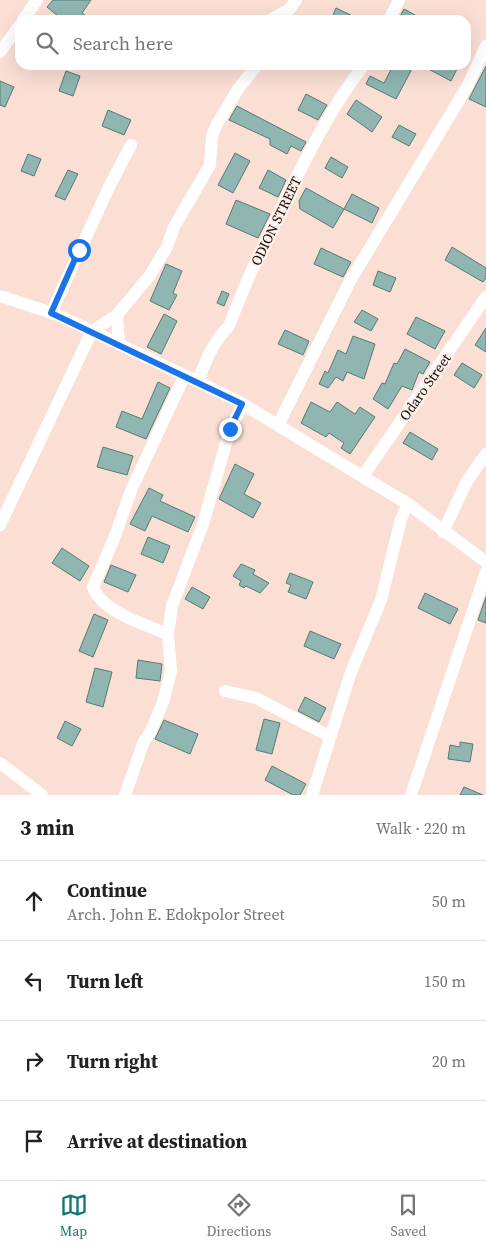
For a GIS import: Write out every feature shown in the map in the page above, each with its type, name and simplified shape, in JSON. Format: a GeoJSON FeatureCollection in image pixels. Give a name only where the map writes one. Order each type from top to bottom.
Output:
{"type":"FeatureCollection","features":[{"type":"Feature","properties":{"kind":"street"},"geometry":{"type":"LineString","coordinates":[[26,15],[37,0]]}},
{"type":"Feature","properties":{"kind":"street"},"geometry":{"type":"LineString","coordinates":[[279,15],[290,9],[296,0]]}},
{"type":"Feature","properties":{"kind":"street"},"geometry":{"type":"LineString","coordinates":[[392,15],[399,0]]}},
{"type":"Feature","properties":{"kind":"street"},"geometry":{"type":"LineString","coordinates":[[0,52],[15,32]]}},
{"type":"Feature","properties":{"kind":"street"},"geometry":{"type":"LineString","coordinates":[[278,425],[350,281],[467,87],[486,46]]}},
{"type":"Feature","properties":{"kind":"street"},"geometry":{"type":"LineString","coordinates":[[0,525],[92,331],[117,315],[150,275],[167,247],[174,227],[210,165],[212,136],[216,126],[238,90],[253,70]]}},
{"type":"Feature","properties":{"kind":"street","name":"ODION STREET"},"geometry":{"type":"LineString","coordinates":[[198,381],[209,352],[220,335],[229,326],[261,251],[318,137],[345,90],[360,70]]}},
{"type":"Feature","properties":{"kind":"street"},"geometry":{"type":"LineString","coordinates":[[51,313],[106,193],[131,145]]}},
{"type":"Feature","properties":{"kind":"street"},"geometry":{"type":"LineString","coordinates":[[0,296],[51,313],[92,331],[242,404],[408,504],[443,532],[486,562]]}},
{"type":"Feature","properties":{"kind":"street","name":"Odaro Street"},"geometry":{"type":"LineString","coordinates":[[363,476],[486,297]]}},
{"type":"Feature","properties":{"kind":"street"},"geometry":{"type":"LineString","coordinates":[[117,315],[119,344]]}},
{"type":"Feature","properties":{"kind":"street"},"geometry":{"type":"LineString","coordinates":[[168,634],[123,615],[96,596],[93,586],[115,536],[132,488],[185,375]]}},
{"type":"Feature","properties":{"kind":"street"},"geometry":{"type":"LineString","coordinates":[[125,795],[144,741],[150,733],[163,702],[170,671],[168,634],[172,606],[203,524],[230,429],[242,404]]}},
{"type":"Feature","properties":{"kind":"street"},"geometry":{"type":"LineString","coordinates":[[443,532],[467,481],[486,454]]}},
{"type":"Feature","properties":{"kind":"street"},"geometry":{"type":"LineString","coordinates":[[312,795],[351,672],[382,600],[401,519],[408,504]]}},
{"type":"Feature","properties":{"kind":"street"},"geometry":{"type":"LineString","coordinates":[[411,795],[486,572]]}},
{"type":"Feature","properties":{"kind":"street"},"geometry":{"type":"LineString","coordinates":[[225,691],[256,698],[330,736]]}},
{"type":"Feature","properties":{"kind":"street"},"geometry":{"type":"LineString","coordinates":[[0,763],[42,795]]}},
{"type":"Feature","properties":{"kind":"building"},"geometry":{"type":"Polygon","coordinates":[[[53,0],[91,0],[82,13],[85,15],[57,15],[47,7],[53,0]]]}},
{"type":"Feature","properties":{"kind":"building"},"geometry":{"type":"Polygon","coordinates":[[[336,8],[351,15],[333,15],[336,8]]]}},
{"type":"Feature","properties":{"kind":"building"},"geometry":{"type":"Polygon","coordinates":[[[404,9],[415,15],[401,15],[404,9]]]}},
{"type":"Feature","properties":{"kind":"building"},"geometry":{"type":"Polygon","coordinates":[[[486,66],[486,107],[469,99],[486,66]]]}},
{"type":"Feature","properties":{"kind":"building"},"geometry":{"type":"Polygon","coordinates":[[[391,70],[411,70],[396,99],[366,84],[370,76],[384,83],[391,70]]]}},
{"type":"Feature","properties":{"kind":"building"},"geometry":{"type":"Polygon","coordinates":[[[430,70],[456,70],[451,81],[430,70]]]}},
{"type":"Feature","properties":{"kind":"building"},"geometry":{"type":"Polygon","coordinates":[[[66,71],[80,76],[73,96],[59,91],[66,71]]]}},
{"type":"Feature","properties":{"kind":"building"},"geometry":{"type":"Polygon","coordinates":[[[0,81],[14,87],[5,107],[0,105],[0,81]]]}},
{"type":"Feature","properties":{"kind":"building"},"geometry":{"type":"Polygon","coordinates":[[[306,94],[327,105],[318,120],[298,110],[306,94]]]}},
{"type":"Feature","properties":{"kind":"building"},"geometry":{"type":"Polygon","coordinates":[[[356,100],[382,117],[372,132],[347,114],[356,100]]]}},
{"type":"Feature","properties":{"kind":"building"},"geometry":{"type":"Polygon","coordinates":[[[237,106],[306,142],[301,151],[291,146],[287,154],[270,145],[270,139],[229,120],[237,106]]]}},
{"type":"Feature","properties":{"kind":"building"},"geometry":{"type":"Polygon","coordinates":[[[108,110],[131,120],[124,135],[102,126],[108,110]]]}},
{"type":"Feature","properties":{"kind":"building"},"geometry":{"type":"Polygon","coordinates":[[[399,125],[416,134],[409,146],[392,137],[399,125]]]}},
{"type":"Feature","properties":{"kind":"building"},"geometry":{"type":"Polygon","coordinates":[[[235,153],[250,161],[233,193],[218,185],[235,153]]]}},
{"type":"Feature","properties":{"kind":"building"},"geometry":{"type":"Polygon","coordinates":[[[28,154],[41,159],[34,176],[21,171],[28,154]]]}},
{"type":"Feature","properties":{"kind":"building"},"geometry":{"type":"Polygon","coordinates":[[[331,157],[348,167],[342,178],[325,168],[331,157]]]}},
{"type":"Feature","properties":{"kind":"building"},"geometry":{"type":"Polygon","coordinates":[[[68,170],[78,174],[65,200],[55,196],[68,170]]]}},
{"type":"Feature","properties":{"kind":"building"},"geometry":{"type":"Polygon","coordinates":[[[268,170],[286,180],[278,197],[259,188],[268,170]]]}},
{"type":"Feature","properties":{"kind":"building"},"geometry":{"type":"Polygon","coordinates":[[[306,188],[344,209],[333,228],[300,209],[299,201],[306,188]]]}},
{"type":"Feature","properties":{"kind":"building"},"geometry":{"type":"Polygon","coordinates":[[[352,194],[379,208],[372,223],[344,209],[352,194]]]}},
{"type":"Feature","properties":{"kind":"building"},"geometry":{"type":"Polygon","coordinates":[[[236,200],[270,214],[258,238],[226,224],[236,200]]]}},
{"type":"Feature","properties":{"kind":"building"},"geometry":{"type":"Polygon","coordinates":[[[452,247],[486,268],[486,278],[483,282],[445,260],[452,247]]]}},
{"type":"Feature","properties":{"kind":"building"},"geometry":{"type":"Polygon","coordinates":[[[321,248],[351,262],[343,277],[314,264],[321,248]]]}},
{"type":"Feature","properties":{"kind":"building"},"geometry":{"type":"Polygon","coordinates":[[[166,264],[182,271],[173,293],[177,295],[169,310],[150,301],[166,264]]]}},
{"type":"Feature","properties":{"kind":"building"},"geometry":{"type":"Polygon","coordinates":[[[378,271],[396,278],[390,292],[373,285],[378,271]]]}},
{"type":"Feature","properties":{"kind":"building"},"geometry":{"type":"Polygon","coordinates":[[[222,291],[229,294],[224,306],[217,303],[222,291]]]}},
{"type":"Feature","properties":{"kind":"building"},"geometry":{"type":"Polygon","coordinates":[[[362,310],[378,319],[371,331],[354,322],[362,310]]]}},
{"type":"Feature","properties":{"kind":"building"},"geometry":{"type":"Polygon","coordinates":[[[164,314],[177,321],[161,354],[147,347],[164,314]]]}},
{"type":"Feature","properties":{"kind":"building"},"geometry":{"type":"Polygon","coordinates":[[[416,317],[445,331],[435,349],[407,334],[416,317]]]}},
{"type":"Feature","properties":{"kind":"building"},"geometry":{"type":"Polygon","coordinates":[[[486,328],[486,352],[475,345],[486,328]]]}},
{"type":"Feature","properties":{"kind":"building"},"geometry":{"type":"Polygon","coordinates":[[[285,330],[309,341],[303,355],[278,344],[285,330]]]}},
{"type":"Feature","properties":{"kind":"building"},"geometry":{"type":"Polygon","coordinates":[[[353,336],[375,344],[364,379],[347,372],[343,381],[336,377],[328,388],[319,384],[325,371],[328,373],[338,350],[346,354],[353,336]]]}},
{"type":"Feature","properties":{"kind":"building"},"geometry":{"type":"Polygon","coordinates":[[[405,349],[430,362],[423,374],[419,372],[412,390],[402,386],[388,409],[373,399],[382,383],[385,384],[394,363],[397,364],[405,349]]]}},
{"type":"Feature","properties":{"kind":"building"},"geometry":{"type":"Polygon","coordinates":[[[462,363],[482,375],[474,388],[454,375],[462,363]]]}},
{"type":"Feature","properties":{"kind":"building"},"geometry":{"type":"Polygon","coordinates":[[[158,382],[170,388],[146,439],[116,427],[122,411],[142,419],[158,382]]]}},
{"type":"Feature","properties":{"kind":"building"},"geometry":{"type":"Polygon","coordinates":[[[311,402],[330,412],[337,402],[355,414],[360,407],[375,417],[350,454],[341,448],[344,443],[329,433],[326,437],[301,423],[311,402]]]}},
{"type":"Feature","properties":{"kind":"building"},"geometry":{"type":"Polygon","coordinates":[[[410,432],[438,449],[432,460],[403,443],[410,432]]]}},
{"type":"Feature","properties":{"kind":"building"},"geometry":{"type":"Polygon","coordinates":[[[103,447],[133,456],[127,475],[97,467],[103,447]]]}},
{"type":"Feature","properties":{"kind":"building"},"geometry":{"type":"Polygon","coordinates":[[[235,464],[254,474],[244,494],[261,503],[253,518],[219,499],[235,464]]]}},
{"type":"Feature","properties":{"kind":"building"},"geometry":{"type":"Polygon","coordinates":[[[149,488],[163,495],[160,501],[195,517],[188,532],[152,516],[145,531],[130,524],[149,488]]]}},
{"type":"Feature","properties":{"kind":"building"},"geometry":{"type":"Polygon","coordinates":[[[148,537],[170,546],[163,563],[141,554],[148,537]]]}},
{"type":"Feature","properties":{"kind":"building"},"geometry":{"type":"Polygon","coordinates":[[[62,548],[89,566],[80,581],[52,563],[62,548]]]}},
{"type":"Feature","properties":{"kind":"building"},"geometry":{"type":"Polygon","coordinates":[[[241,564],[255,570],[253,574],[269,583],[260,593],[246,586],[244,588],[239,585],[241,581],[233,576],[241,564]]]}},
{"type":"Feature","properties":{"kind":"building"},"geometry":{"type":"Polygon","coordinates":[[[111,565],[136,575],[128,592],[104,582],[111,565]]]}},
{"type":"Feature","properties":{"kind":"building"},"geometry":{"type":"Polygon","coordinates":[[[290,573],[313,582],[306,599],[288,592],[291,585],[286,583],[290,573]]]}},
{"type":"Feature","properties":{"kind":"building"},"geometry":{"type":"Polygon","coordinates":[[[192,587],[210,597],[203,609],[185,599],[192,587]]]}},
{"type":"Feature","properties":{"kind":"building"},"geometry":{"type":"Polygon","coordinates":[[[425,593],[458,609],[450,624],[418,608],[425,593]]]}},
{"type":"Feature","properties":{"kind":"building"},"geometry":{"type":"Polygon","coordinates":[[[486,597],[486,623],[478,620],[486,597]]]}},
{"type":"Feature","properties":{"kind":"building"},"geometry":{"type":"Polygon","coordinates":[[[94,614],[108,620],[93,657],[79,651],[94,614]]]}},
{"type":"Feature","properties":{"kind":"building"},"geometry":{"type":"Polygon","coordinates":[[[310,631],[341,644],[334,659],[304,646],[310,631]]]}},
{"type":"Feature","properties":{"kind":"building"},"geometry":{"type":"Polygon","coordinates":[[[138,660],[162,664],[160,681],[136,678],[138,660]]]}},
{"type":"Feature","properties":{"kind":"building"},"geometry":{"type":"Polygon","coordinates":[[[95,668],[112,672],[103,707],[86,702],[95,668]]]}},
{"type":"Feature","properties":{"kind":"building"},"geometry":{"type":"Polygon","coordinates":[[[305,697],[326,708],[319,722],[298,711],[305,697]]]}},
{"type":"Feature","properties":{"kind":"building"},"geometry":{"type":"Polygon","coordinates":[[[264,719],[280,723],[272,754],[256,750],[264,719]]]}},
{"type":"Feature","properties":{"kind":"building"},"geometry":{"type":"Polygon","coordinates":[[[164,720],[198,734],[190,754],[155,739],[164,720]]]}},
{"type":"Feature","properties":{"kind":"building"},"geometry":{"type":"Polygon","coordinates":[[[65,721],[81,729],[72,746],[57,738],[65,721]]]}},
{"type":"Feature","properties":{"kind":"building"},"geometry":{"type":"Polygon","coordinates":[[[460,742],[473,744],[470,762],[448,759],[450,745],[460,747],[460,742]]]}},
{"type":"Feature","properties":{"kind":"building"},"geometry":{"type":"Polygon","coordinates":[[[272,766],[306,784],[300,795],[293,795],[265,780],[272,766]]]}},
{"type":"Feature","properties":{"kind":"building"},"geometry":{"type":"Polygon","coordinates":[[[464,787],[483,795],[460,795],[464,787]]]}},
{"type":"Feature","properties":{"kind":"route"},"geometry":{"type":"LineString","coordinates":[[79,250],[51,313],[236,400],[242,404],[239,414],[230,429]]}}]}
